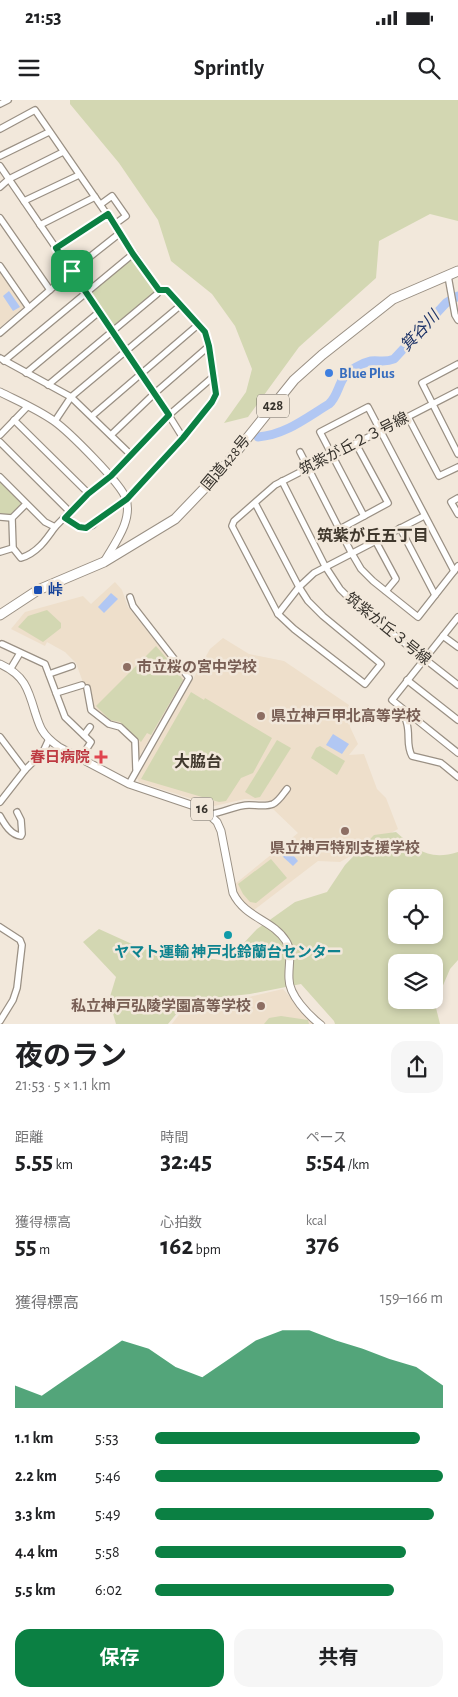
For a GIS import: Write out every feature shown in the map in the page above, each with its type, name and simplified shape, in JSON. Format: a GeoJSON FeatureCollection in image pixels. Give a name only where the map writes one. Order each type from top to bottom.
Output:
{"type":"FeatureCollection","features":[{"type":"Feature","properties":{"kind":"highway","name":"国道428号"},"geometry":{"type":"LineString","coordinates":[[1,611],[38,590],[104,562],[142,541],[182,513],[220,472],[294,380],[322,355],[393,299],[458,271]]}},
{"type":"Feature","properties":{"kind":"main road"},"geometry":{"type":"LineString","coordinates":[[1,395],[28,406],[54,421],[111,476],[127,499],[127,516],[124,528],[104,562]]}},
{"type":"Feature","properties":{"kind":"main road"},"geometry":{"type":"LineString","coordinates":[[0,664],[10,668],[28,687],[42,730],[49,739]]}},
{"type":"Feature","properties":{"kind":"main road","name":"16"},"geometry":{"type":"LineString","coordinates":[[49,739],[80,759],[129,784],[203,809],[210,814],[217,822],[221,831],[233,893],[237,903],[286,939],[290,947],[290,990],[319,1024]]}},
{"type":"Feature","properties":{"kind":"street"},"geometry":{"type":"LineString","coordinates":[[0,104],[8,100]]}},
{"type":"Feature","properties":{"kind":"street"},"geometry":{"type":"LineString","coordinates":[[0,129],[35,110],[159,290]]}},
{"type":"Feature","properties":{"kind":"street"},"geometry":{"type":"LineString","coordinates":[[0,156],[49,132]]}},
{"type":"Feature","properties":{"kind":"street"},"geometry":{"type":"LineString","coordinates":[[0,187],[9,179],[64,152]]}},
{"type":"Feature","properties":{"kind":"street"},"geometry":{"type":"LineString","coordinates":[[0,166],[155,393],[183,438]]}},
{"type":"Feature","properties":{"kind":"street"},"geometry":{"type":"LineString","coordinates":[[24,201],[79,175]]}},
{"type":"Feature","properties":{"kind":"street"},"geometry":{"type":"LineString","coordinates":[[101,204],[112,196],[126,216],[115,224]]}},
{"type":"Feature","properties":{"kind":"street"},"geometry":{"type":"LineString","coordinates":[[40,224],[95,197]]}},
{"type":"Feature","properties":{"kind":"street"},"geometry":{"type":"LineString","coordinates":[[56,248],[108,214]]}},
{"type":"Feature","properties":{"kind":"street"},"geometry":{"type":"LineString","coordinates":[[0,218],[50,290]]}},
{"type":"Feature","properties":{"kind":"street"},"geometry":{"type":"LineString","coordinates":[[0,332],[120,233]]}},
{"type":"Feature","properties":{"kind":"street"},"geometry":{"type":"LineString","coordinates":[[130,454],[71,397],[2,360],[133,254]]}},
{"type":"Feature","properties":{"kind":"street"},"geometry":{"type":"LineString","coordinates":[[0,266],[29,308]]}},
{"type":"Feature","properties":{"kind":"street"},"geometry":{"type":"LineString","coordinates":[[448,276],[456,315]]}},
{"type":"Feature","properties":{"kind":"street"},"geometry":{"type":"LineString","coordinates":[[65,518],[79,527],[86,528],[127,499],[183,438],[212,402],[216,394],[205,332],[167,290],[159,290]]}},
{"type":"Feature","properties":{"kind":"street"},"geometry":{"type":"LineString","coordinates":[[48,385],[157,294],[159,290]]}},
{"type":"Feature","properties":{"kind":"street"},"geometry":{"type":"LineString","coordinates":[[54,421],[71,397],[181,305]]}},
{"type":"Feature","properties":{"kind":"street"},"geometry":{"type":"LineString","coordinates":[[26,373],[99,312]]}},
{"type":"Feature","properties":{"kind":"street"},"geometry":{"type":"LineString","coordinates":[[92,416],[199,324]]}},
{"type":"Feature","properties":{"kind":"street"},"geometry":{"type":"LineString","coordinates":[[111,435],[155,393],[209,346]]}},
{"type":"Feature","properties":{"kind":"street"},"geometry":{"type":"LineString","coordinates":[[458,364],[422,383],[458,454]]}},
{"type":"Feature","properties":{"kind":"street"},"geometry":{"type":"LineString","coordinates":[[26,504],[12,518],[12,548],[21,558],[31,555],[47,539],[55,527],[88,494],[111,476],[169,415],[214,376]]}},
{"type":"Feature","properties":{"kind":"street","name":"筑紫が丘２３号線"},"geometry":{"type":"LineString","coordinates":[[255,503],[299,588],[308,601],[323,616],[381,664],[365,684],[294,629],[278,614],[232,526],[234,521],[275,485],[458,391]]}},
{"type":"Feature","properties":{"kind":"street"},"geometry":{"type":"LineString","coordinates":[[0,435],[28,406]]}},
{"type":"Feature","properties":{"kind":"street"},"geometry":{"type":"LineString","coordinates":[[300,452],[361,569],[418,617],[456,569],[424,516],[368,406],[320,432],[364,516]]}},
{"type":"Feature","properties":{"kind":"street"},"geometry":{"type":"LineString","coordinates":[[408,417],[439,476],[458,467]]}},
{"type":"Feature","properties":{"kind":"street"},"geometry":{"type":"LineString","coordinates":[[14,420],[88,494]]}},
{"type":"Feature","properties":{"kind":"street"},"geometry":{"type":"LineString","coordinates":[[0,442],[70,512]]}},
{"type":"Feature","properties":{"kind":"street"},"geometry":{"type":"LineString","coordinates":[[340,529],[388,503],[356,444]]}},
{"type":"Feature","properties":{"kind":"street"},"geometry":{"type":"LineString","coordinates":[[0,477],[45,522],[55,527]]}},
{"type":"Feature","properties":{"kind":"street","name":"筑紫が丘３号線"},"geometry":{"type":"LineString","coordinates":[[282,481],[325,566],[346,596],[458,685]]}},
{"type":"Feature","properties":{"kind":"street"},"geometry":{"type":"LineString","coordinates":[[458,498],[451,502],[458,514]]}},
{"type":"Feature","properties":{"kind":"street"},"geometry":{"type":"LineString","coordinates":[[278,614],[314,573],[351,552],[424,516]]}},
{"type":"Feature","properties":{"kind":"street"},"geometry":{"type":"LineString","coordinates":[[0,517],[12,518]]}},
{"type":"Feature","properties":{"kind":"street"},"geometry":{"type":"LineString","coordinates":[[400,528],[435,595]]}},
{"type":"Feature","properties":{"kind":"street"},"geometry":{"type":"LineString","coordinates":[[375,540],[396,579],[386,591]]}},
{"type":"Feature","properties":{"kind":"street"},"geometry":{"type":"LineString","coordinates":[[0,552],[12,548]]}},
{"type":"Feature","properties":{"kind":"street"},"geometry":{"type":"LineString","coordinates":[[129,784],[189,678],[133,606],[130,596]]}},
{"type":"Feature","properties":{"kind":"street"},"geometry":{"type":"LineString","coordinates":[[458,617],[392,700],[458,753]]}},
{"type":"Feature","properties":{"kind":"street"},"geometry":{"type":"LineString","coordinates":[[443,636],[458,647]]}},
{"type":"Feature","properties":{"kind":"street"},"geometry":{"type":"LineString","coordinates":[[2,644],[45,664],[65,717],[91,742],[80,759]]}},
{"type":"Feature","properties":{"kind":"street"},"geometry":{"type":"LineString","coordinates":[[10,668],[20,653]]}},
{"type":"Feature","properties":{"kind":"street"},"geometry":{"type":"LineString","coordinates":[[49,674],[72,666]]}},
{"type":"Feature","properties":{"kind":"street"},"geometry":{"type":"LineString","coordinates":[[407,680],[458,720]]}},
{"type":"Feature","properties":{"kind":"street"},"geometry":{"type":"LineString","coordinates":[[56,693],[84,687],[91,710],[110,724],[120,727],[135,741],[136,771]]}},
{"type":"Feature","properties":{"kind":"street"},"geometry":{"type":"LineString","coordinates":[[65,717],[73,712]]}},
{"type":"Feature","properties":{"kind":"street"},"geometry":{"type":"LineString","coordinates":[[405,712],[408,750],[412,756],[441,763],[458,777]]}},
{"type":"Feature","properties":{"kind":"street"},"geometry":{"type":"LineString","coordinates":[[84,735],[90,727]]}},
{"type":"Feature","properties":{"kind":"street"},"geometry":{"type":"LineString","coordinates":[[0,737],[25,770]]}},
{"type":"Feature","properties":{"kind":"street"},"geometry":{"type":"LineString","coordinates":[[0,802],[42,752],[49,739]]}},
{"type":"Feature","properties":{"kind":"street"},"geometry":{"type":"LineString","coordinates":[[0,788],[6,793]]}},
{"type":"Feature","properties":{"kind":"street"},"geometry":{"type":"LineString","coordinates":[[210,814],[221,813],[247,805],[264,806],[273,804],[287,789]]}},
{"type":"Feature","properties":{"kind":"street"},"geometry":{"type":"LineString","coordinates":[[1,819],[14,835],[21,836],[21,820],[17,812]]}},
{"type":"Feature","properties":{"kind":"street"},"geometry":{"type":"LineString","coordinates":[[0,927],[20,940],[22,945],[17,988],[13,1000],[0,1021]]}},
{"type":"Feature","properties":{"kind":"shaded area"},"geometry":{"type":"Polygon","coordinates":[[[0,271],[24,305],[22,309],[0,327],[0,271]]]}},
{"type":"Feature","properties":{"kind":"shaded area","name":"市立桜の宮中学校"},"geometry":{"type":"Polygon","coordinates":[[[115,582],[122,590],[128,607],[180,672],[184,680],[139,757],[139,741],[121,724],[110,721],[94,708],[90,687],[85,688],[76,663],[65,652],[47,642],[45,646],[11,629],[25,612],[83,596],[91,604],[115,582]]]}},
{"type":"Feature","properties":{"kind":"shaded area","name":"県立神戸甲北高等学校"},"geometry":{"type":"Polygon","coordinates":[[[223,638],[249,654],[284,661],[349,705],[350,727],[358,744],[349,755],[364,754],[377,789],[386,798],[398,829],[340,862],[318,861],[254,910],[241,900],[236,893],[235,884],[298,833],[272,808],[280,802],[289,790],[285,787],[277,798],[271,801],[245,799],[214,806],[139,782],[137,778],[210,649],[223,638]]]}},
{"type":"Feature","properties":{"kind":"shaded area","name":"私立神戸弘陵学園高等学校"},"geometry":{"type":"Polygon","coordinates":[[[283,989],[314,1024],[172,1024],[188,1003],[219,1008],[232,1001],[283,989]]]}},
{"type":"Feature","properties":{"kind":"green space"},"geometry":{"type":"Polygon","coordinates":[[[70,100],[458,100],[458,221],[430,214],[379,241],[376,278],[299,347],[248,417],[224,423],[246,392],[252,369],[235,326],[212,294],[171,261],[158,220],[119,163],[70,104],[70,100]]]}},
{"type":"Feature","properties":{"kind":"green space"},"geometry":{"type":"Polygon","coordinates":[[[133,258],[156,290],[155,293],[116,326],[113,325],[91,293],[92,290],[133,258]]]}},
{"type":"Feature","properties":{"kind":"green space"},"geometry":{"type":"Polygon","coordinates":[[[0,480],[21,503],[11,514],[0,514],[0,480]]]}},
{"type":"Feature","properties":{"kind":"green space"},"geometry":{"type":"Polygon","coordinates":[[[47,610],[61,623],[61,628],[43,642],[18,627],[28,616],[47,610]]]}},
{"type":"Feature","properties":{"kind":"green space"},"geometry":{"type":"Polygon","coordinates":[[[156,646],[183,680],[151,735],[147,733],[141,742],[120,722],[110,720],[96,706],[156,646]]]}},
{"type":"Feature","properties":{"kind":"green space"},"geometry":{"type":"Polygon","coordinates":[[[191,692],[204,700],[205,698],[272,738],[253,773],[241,778],[226,801],[219,802],[141,779],[191,692]]]}},
{"type":"Feature","properties":{"kind":"green space"},"geometry":{"type":"Polygon","coordinates":[[[277,740],[291,748],[260,797],[255,798],[245,792],[277,740]]]}},
{"type":"Feature","properties":{"kind":"green space"},"geometry":{"type":"Polygon","coordinates":[[[320,746],[345,761],[337,775],[311,758],[316,748],[320,746]]]}},
{"type":"Feature","properties":{"kind":"green space"},"geometry":{"type":"Polygon","coordinates":[[[396,832],[417,849],[424,852],[439,855],[458,852],[458,960],[450,969],[443,985],[443,954],[388,954],[388,1009],[436,1009],[440,1024],[335,1024],[301,984],[250,994],[187,1001],[168,1024],[116,1024],[109,1000],[116,977],[83,942],[99,929],[143,949],[227,961],[257,929],[295,902],[327,892],[345,865],[374,835],[396,832]]]}},
{"type":"Feature","properties":{"kind":"green space"},"geometry":{"type":"Polygon","coordinates":[[[271,859],[287,878],[256,903],[250,902],[238,884],[271,859]]]}},
{"type":"Feature","properties":{"kind":"green space"},"geometry":{"type":"Polygon","coordinates":[[[281,1016],[308,1020],[309,1024],[264,1024],[269,1018],[281,1016]]]}},
{"type":"Feature","properties":{"kind":"water"},"geometry":{"type":"Polygon","coordinates":[[[9,291],[20,307],[13,311],[3,296],[9,291]]]}},
{"type":"Feature","properties":{"kind":"water"},"geometry":{"type":"Polygon","coordinates":[[[111,593],[118,599],[104,613],[98,607],[111,593]]]}},
{"type":"Feature","properties":{"kind":"water"},"geometry":{"type":"Polygon","coordinates":[[[333,734],[349,744],[342,754],[326,745],[333,734]]]}},
{"type":"Feature","properties":{"kind":"water"},"geometry":{"type":"Polygon","coordinates":[[[289,850],[298,861],[293,866],[282,856],[289,850]]]}},
{"type":"Feature","properties":{"kind":"waterway","name":"箕谷川"},"geometry":{"type":"LineString","coordinates":[[258,437],[268,436],[286,429],[329,404],[344,377],[356,367],[371,361],[394,359],[446,303],[458,296]]}},
{"type":"Feature","properties":{"kind":"place","name":"Blue Plus"},"geometry":{"type":"Point","coordinates":[329,373]}},
{"type":"Feature","properties":{"kind":"place","name":"峠"},"geometry":{"type":"Point","coordinates":[38,590]}},
{"type":"Feature","properties":{"kind":"place","name":"市立桜の宮中学校"},"geometry":{"type":"Point","coordinates":[127,667]}},
{"type":"Feature","properties":{"kind":"place","name":"県立神戸甲北高等学校"},"geometry":{"type":"Point","coordinates":[261,716]}},
{"type":"Feature","properties":{"kind":"place","name":"春日病院"},"geometry":{"type":"Point","coordinates":[101,757]}},
{"type":"Feature","properties":{"kind":"place","name":"県立神戸特別支援学校"},"geometry":{"type":"Point","coordinates":[345,831]}},
{"type":"Feature","properties":{"kind":"place","name":"ヤマト運輸 神戸北鈴蘭台センター"},"geometry":{"type":"Point","coordinates":[228,935]}},
{"type":"Feature","properties":{"kind":"place","name":"私立神戸弘陵学園高等学校"},"geometry":{"type":"Point","coordinates":[261,1006]}},
{"type":"Feature","properties":{"kind":"district","name":"筑紫が丘五丁目"},"geometry":{"type":"Point","coordinates":[373,536]}},
{"type":"Feature","properties":{"kind":"district","name":"大脇台"},"geometry":{"type":"Point","coordinates":[198,762]}},
{"type":"Feature","properties":{"kind":"route"},"geometry":{"type":"LineString","coordinates":[[108,214],[133,254],[159,290],[167,290],[205,332],[216,394],[212,402],[183,438],[127,499],[102,516],[93,525],[86,528],[79,527],[65,518],[88,494],[111,476],[169,415],[72,271],[56,248],[108,214]]}}]}
